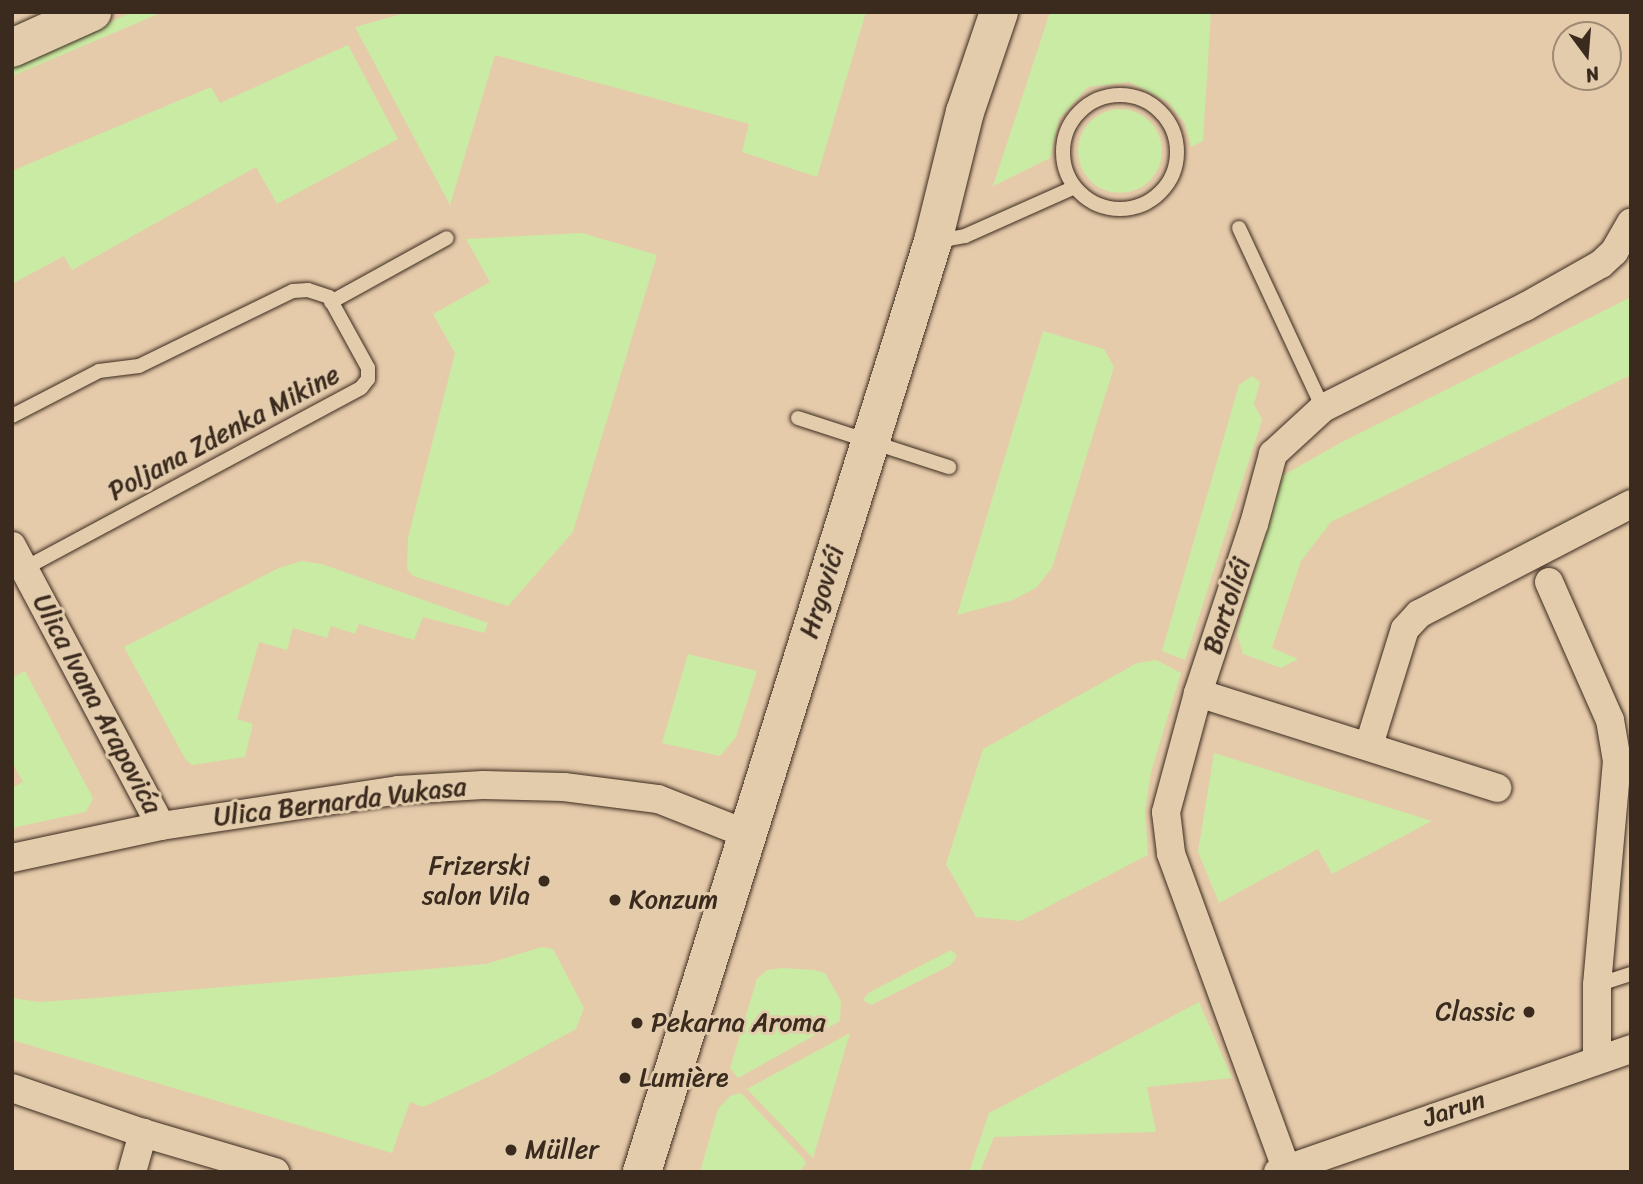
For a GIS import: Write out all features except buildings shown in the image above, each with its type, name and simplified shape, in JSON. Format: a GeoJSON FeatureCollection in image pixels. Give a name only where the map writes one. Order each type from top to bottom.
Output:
{"type":"FeatureCollection","features":[{"type":"Feature","properties":{"kind":"street"},"geometry":{"type":"LineString","coordinates":[[12,48],[92,12]]}},
{"type":"Feature","properties":{"kind":"street","name":"Hrgovići"},"geometry":{"type":"LineString","coordinates":[[642,1172],[933,241],[965,112],[999,12]]}},
{"type":"Feature","properties":{"kind":"street","name":"Bartolići"},"geometry":{"type":"LineString","coordinates":[[1282,1170],[1171,853],[1166,812],[1198,693],[1254,524],[1273,454],[1323,408],[1525,307],[1601,264],[1614,252],[1631,223]]}},
{"type":"Feature","properties":{"kind":"street"},"geometry":{"type":"LineString","coordinates":[[1369,745],[1405,629],[1419,614],[1631,504]]}},
{"type":"Feature","properties":{"kind":"street","name":"Ulica Ivana Arapovića"},"geometry":{"type":"LineString","coordinates":[[18,557],[161,825]]}},
{"type":"Feature","properties":{"kind":"street"},"geometry":{"type":"LineString","coordinates":[[1549,582],[1610,720],[1618,761],[1597,985],[1597,1059]]}},
{"type":"Feature","properties":{"kind":"street"},"geometry":{"type":"LineString","coordinates":[[1198,693],[1369,745],[1497,788]]}},
{"type":"Feature","properties":{"kind":"street","name":"Ulica Bernarda Vukasa"},"geometry":{"type":"LineString","coordinates":[[12,859],[161,825],[398,790],[484,785],[564,787],[658,799],[749,835]]}},
{"type":"Feature","properties":{"kind":"street","name":"Jarun"},"geometry":{"type":"LineString","coordinates":[[1282,1170],[1631,1049]]}},
{"type":"Feature","properties":{"kind":"street"},"geometry":{"type":"LineString","coordinates":[[12,1088],[143,1133],[275,1172]]}},
{"type":"Feature","properties":{"kind":"street"},"geometry":{"type":"LineString","coordinates":[[132,1172],[143,1133]]}},
{"type":"Feature","properties":{"kind":"lane"},"geometry":{"type":"LineString","coordinates":[[1124,94],[1142,99],[1158,109],[1170,123],[1177,141],[1177,158],[1164,189],[1151,200],[1136,206],[1111,208],[1087,199],[1075,187],[1066,171],[1063,152],[1066,134],[1074,117],[1088,104],[1105,96],[1124,94]]}},
{"type":"Feature","properties":{"kind":"lane"},"geometry":{"type":"LineString","coordinates":[[933,241],[965,236],[1075,187]]}},
{"type":"Feature","properties":{"kind":"lane"},"geometry":{"type":"LineString","coordinates":[[1239,228],[1323,408]]}},
{"type":"Feature","properties":{"kind":"lane"},"geometry":{"type":"LineString","coordinates":[[12,416],[99,371],[139,366],[293,291],[318,292],[331,302],[447,238]]}},
{"type":"Feature","properties":{"kind":"lane","name":"Poljana Zdenka Mikine"},"geometry":{"type":"LineString","coordinates":[[18,557],[361,388],[368,379],[365,357],[331,302]]}},
{"type":"Feature","properties":{"kind":"lane"},"geometry":{"type":"LineString","coordinates":[[797,418],[949,467]]}},
{"type":"Feature","properties":{"kind":"lane"},"geometry":{"type":"LineString","coordinates":[[1597,985],[1631,974]]}},
{"type":"Feature","properties":{"kind":"green space"},"geometry":{"type":"Polygon","coordinates":[[[133,12],[163,12],[12,76],[12,64],[133,12]]]}},
{"type":"Feature","properties":{"kind":"green space"},"geometry":{"type":"Polygon","coordinates":[[[409,12],[866,12],[817,177],[742,152],[749,124],[495,55],[450,205],[355,27],[409,12]]]}},
{"type":"Feature","properties":{"kind":"green space"},"geometry":{"type":"Polygon","coordinates":[[[1050,12],[1211,12],[1203,141],[1191,147],[1185,124],[1168,102],[1129,82],[1088,87],[1059,119],[1050,158],[993,186],[1050,12]]]}},
{"type":"Feature","properties":{"kind":"green space"},"geometry":{"type":"Polygon","coordinates":[[[348,45],[398,139],[277,204],[256,167],[72,270],[64,256],[12,284],[12,171],[211,87],[220,103],[348,45]]]}},
{"type":"Feature","properties":{"kind":"green space"},"geometry":{"type":"Polygon","coordinates":[[[1120,109],[1143,116],[1155,128],[1162,151],[1155,174],[1143,186],[1120,193],[1097,186],[1085,174],[1078,151],[1085,128],[1097,116],[1120,109]]]}},
{"type":"Feature","properties":{"kind":"green space"},"geometry":{"type":"Polygon","coordinates":[[[582,233],[657,255],[573,532],[508,606],[413,576],[407,569],[408,538],[455,353],[433,314],[490,282],[466,239],[582,233]]]}},
{"type":"Feature","properties":{"kind":"green space"},"geometry":{"type":"Polygon","coordinates":[[[1631,297],[1631,375],[1331,522],[1301,561],[1272,648],[1298,659],[1281,668],[1243,654],[1237,634],[1282,476],[1342,442],[1631,297]]]}},
{"type":"Feature","properties":{"kind":"green space"},"geometry":{"type":"Polygon","coordinates":[[[1043,331],[1104,349],[1114,367],[1052,568],[1036,588],[1013,600],[957,615],[1043,331]]]}},
{"type":"Feature","properties":{"kind":"green space"},"geometry":{"type":"Polygon","coordinates":[[[1252,376],[1260,382],[1254,404],[1262,420],[1185,660],[1162,651],[1239,385],[1252,376]]]}},
{"type":"Feature","properties":{"kind":"green space"},"geometry":{"type":"Polygon","coordinates":[[[301,561],[322,564],[488,623],[484,633],[423,617],[414,640],[359,624],[355,634],[331,626],[327,638],[293,628],[287,650],[259,642],[237,719],[253,724],[245,757],[192,765],[186,760],[124,647],[279,568],[301,561]]]}},
{"type":"Feature","properties":{"kind":"green space"},"geometry":{"type":"Polygon","coordinates":[[[688,654],[757,671],[736,737],[720,756],[662,743],[688,654]]]}},
{"type":"Feature","properties":{"kind":"green space"},"geometry":{"type":"Polygon","coordinates":[[[1156,660],[1181,673],[1151,772],[1145,811],[1148,855],[1020,921],[976,917],[946,864],[983,749],[1137,663],[1156,660]]]}},
{"type":"Feature","properties":{"kind":"green space"},"geometry":{"type":"Polygon","coordinates":[[[25,671],[93,798],[86,812],[12,828],[12,788],[23,782],[12,762],[12,678],[25,671]]]}},
{"type":"Feature","properties":{"kind":"green space"},"geometry":{"type":"Polygon","coordinates":[[[1214,753],[1432,821],[1332,874],[1318,849],[1219,903],[1198,852],[1214,753]]]}},
{"type":"Feature","properties":{"kind":"green space"},"geometry":{"type":"Polygon","coordinates":[[[542,947],[553,949],[584,1008],[576,1029],[490,1076],[423,1107],[410,1102],[392,1153],[12,1040],[12,998],[39,1002],[97,998],[486,964],[542,947]]]}},
{"type":"Feature","properties":{"kind":"green space"},"geometry":{"type":"Polygon","coordinates":[[[951,950],[957,956],[951,965],[871,1005],[863,1000],[868,993],[951,950]]]}},
{"type":"Feature","properties":{"kind":"green space"},"geometry":{"type":"Polygon","coordinates":[[[783,968],[825,973],[841,1001],[840,1021],[738,1078],[730,1068],[757,979],[767,970],[783,968]]]}},
{"type":"Feature","properties":{"kind":"green space"},"geometry":{"type":"Polygon","coordinates":[[[1199,1002],[1232,1078],[1147,1087],[1156,1132],[994,1137],[980,1172],[969,1172],[989,1113],[1199,1002]]]}},
{"type":"Feature","properties":{"kind":"green space"},"geometry":{"type":"Polygon","coordinates":[[[850,1033],[813,1158],[747,1089],[850,1033]]]}},
{"type":"Feature","properties":{"kind":"green space"},"geometry":{"type":"Polygon","coordinates":[[[741,1093],[803,1158],[806,1163],[802,1169],[798,1172],[700,1172],[718,1109],[730,1096],[741,1093]]]}},
{"type":"Feature","properties":{"kind":"place","name":"Frizerski salon Vila"},"geometry":{"type":"Point","coordinates":[544,881]}},
{"type":"Feature","properties":{"kind":"place","name":"Konzum"},"geometry":{"type":"Point","coordinates":[615,900]}},
{"type":"Feature","properties":{"kind":"place","name":"Classic"},"geometry":{"type":"Point","coordinates":[1529,1012]}},
{"type":"Feature","properties":{"kind":"place","name":"Pekarna Aroma"},"geometry":{"type":"Point","coordinates":[637,1023]}},
{"type":"Feature","properties":{"kind":"place","name":"Lumière"},"geometry":{"type":"Point","coordinates":[625,1078]}},
{"type":"Feature","properties":{"kind":"place","name":"Müller"},"geometry":{"type":"Point","coordinates":[511,1150]}}]}
